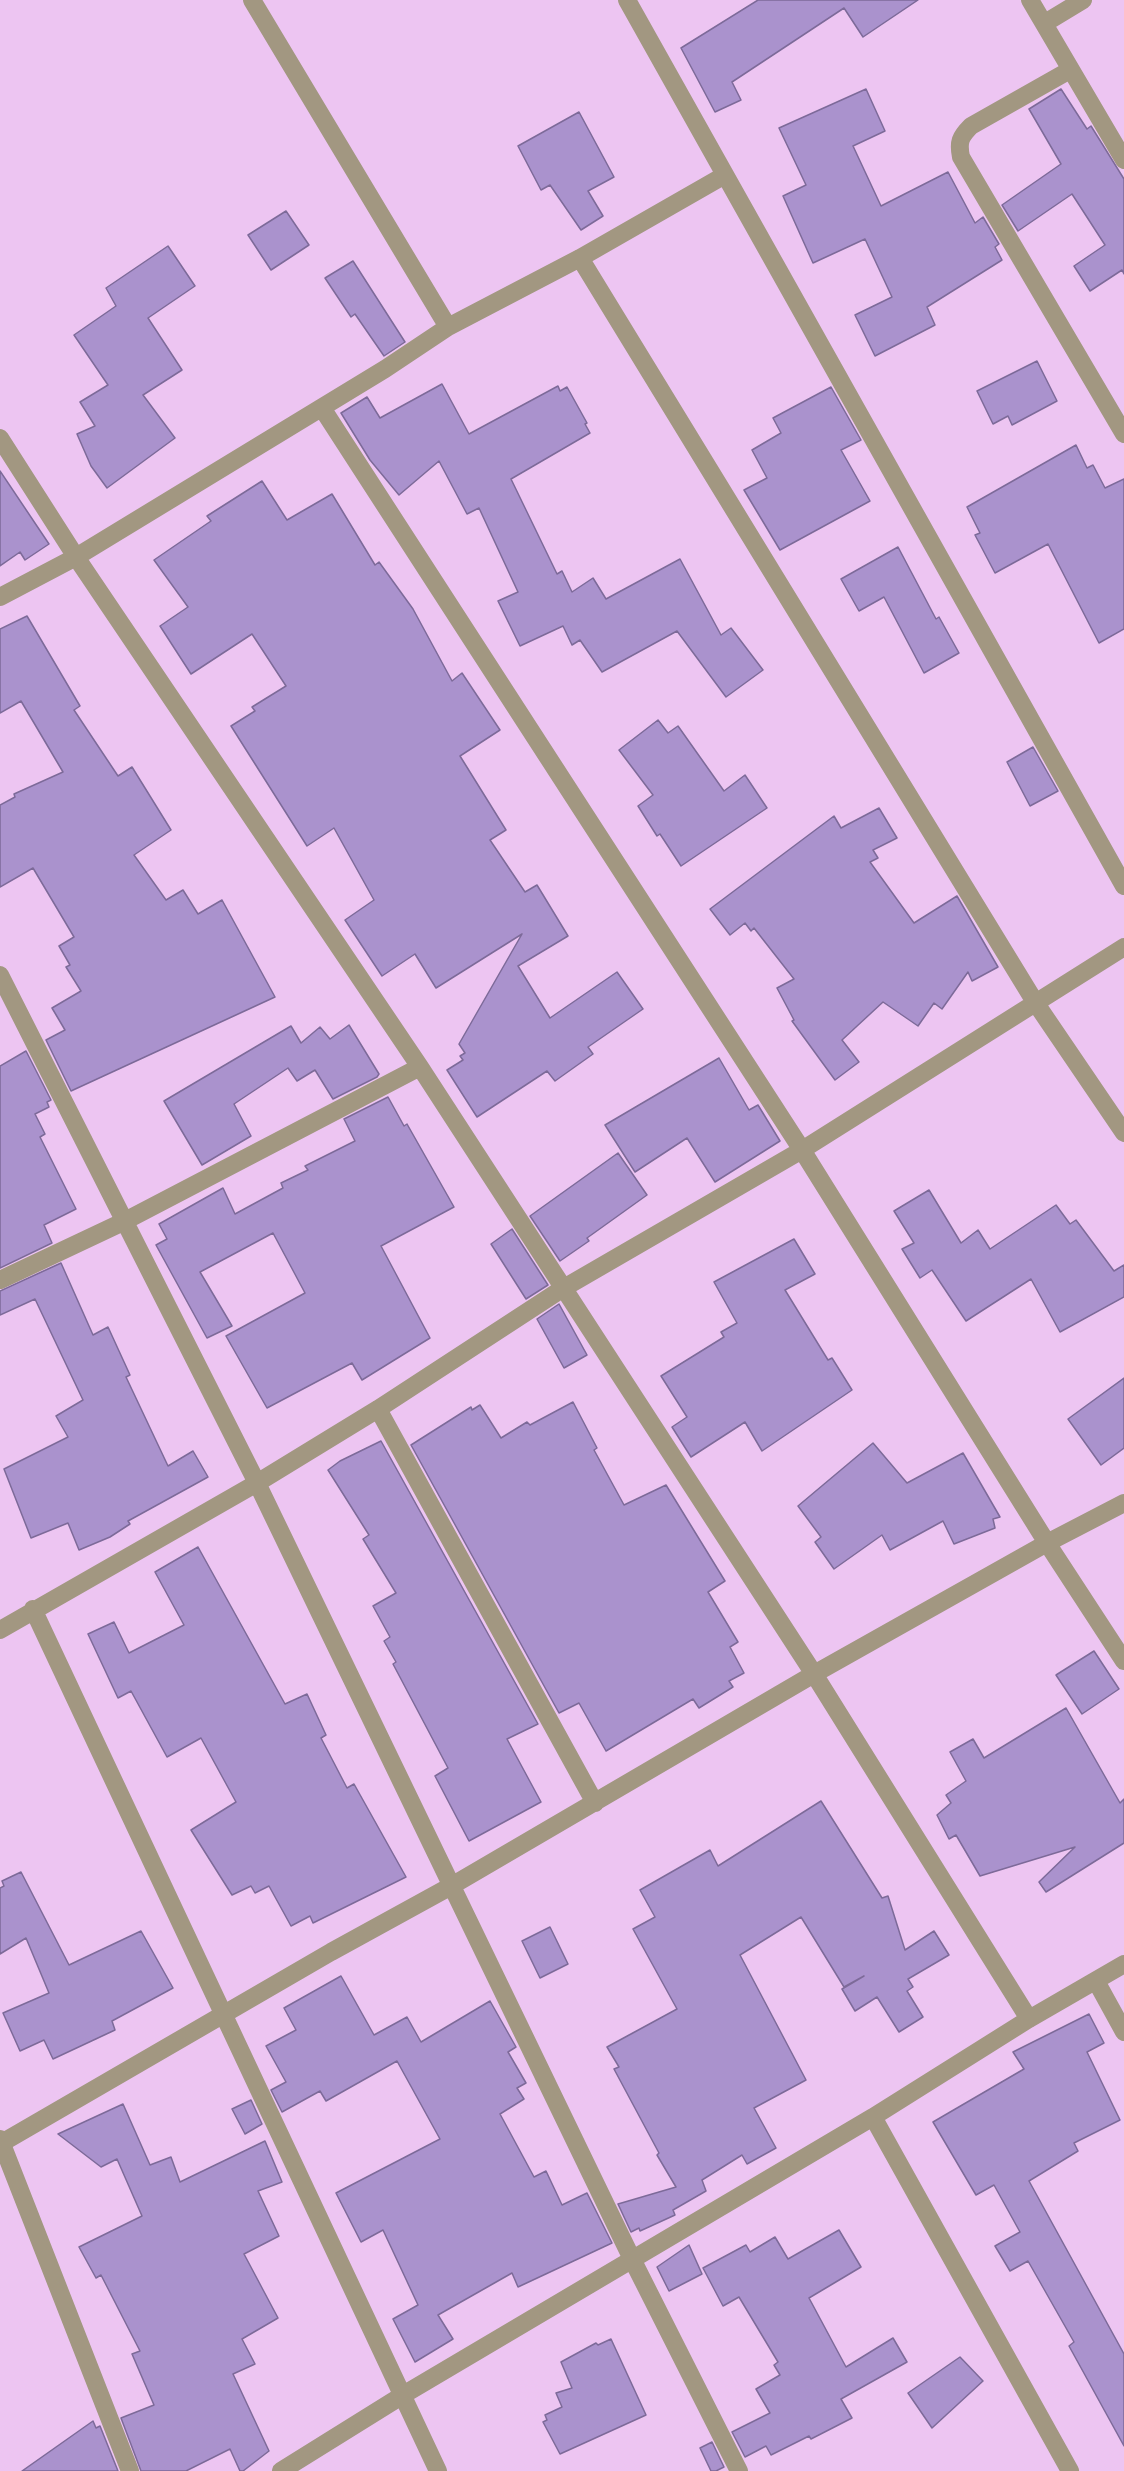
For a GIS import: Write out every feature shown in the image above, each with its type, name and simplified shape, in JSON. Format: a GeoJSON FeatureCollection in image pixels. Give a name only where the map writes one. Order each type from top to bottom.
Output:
{"type":"FeatureCollection","features":[{"type":"Feature","properties":{"kind":"street"},"geometry":{"type":"LineString","coordinates":[[252,0],[448,327]]}},
{"type":"Feature","properties":{"kind":"street"},"geometry":{"type":"LineString","coordinates":[[627,0],[1124,886]]}},
{"type":"Feature","properties":{"kind":"street"},"geometry":{"type":"LineString","coordinates":[[1030,0],[1124,159]]}},
{"type":"Feature","properties":{"kind":"street"},"geometry":{"type":"LineString","coordinates":[[1045,24],[1083,0]]}},
{"type":"Feature","properties":{"kind":"street"},"geometry":{"type":"LineString","coordinates":[[1070,70],[970,126],[958,144],[961,157],[1124,434]]}},
{"type":"Feature","properties":{"kind":"street"},"geometry":{"type":"LineString","coordinates":[[0,597],[76,557],[322,408],[448,327],[580,258],[725,175]]}},
{"type":"Feature","properties":{"kind":"street"},"geometry":{"type":"LineString","coordinates":[[580,258],[1035,1002],[1124,1133]]}},
{"type":"Feature","properties":{"kind":"street"},"geometry":{"type":"LineString","coordinates":[[322,408],[802,1150],[1047,1543],[1124,1661]]}},
{"type":"Feature","properties":{"kind":"street"},"geometry":{"type":"LineString","coordinates":[[0,438],[76,557],[420,1067],[814,1674],[1029,2019]]}},
{"type":"Feature","properties":{"kind":"street"},"geometry":{"type":"LineString","coordinates":[[0,1630],[33,1609],[257,1483],[378,1409],[562,1289],[802,1150],[1124,947]]}},
{"type":"Feature","properties":{"kind":"street"},"geometry":{"type":"LineString","coordinates":[[0,975],[257,1483],[632,2259],[739,2471]]}},
{"type":"Feature","properties":{"kind":"street"},"geometry":{"type":"LineString","coordinates":[[0,1280],[123,1222],[420,1067]]}},
{"type":"Feature","properties":{"kind":"street"},"geometry":{"type":"LineString","coordinates":[[378,1409],[595,1803]]}},
{"type":"Feature","properties":{"kind":"street"},"geometry":{"type":"LineString","coordinates":[[130,2471],[1,2142],[453,1885],[814,1674],[1047,1543],[1124,1503]]}},
{"type":"Feature","properties":{"kind":"street"},"geometry":{"type":"LineString","coordinates":[[33,1609],[438,2471]]}},
{"type":"Feature","properties":{"kind":"street"},"geometry":{"type":"LineString","coordinates":[[281,2471],[403,2395],[873,2117],[1029,2019],[1124,1964]]}},
{"type":"Feature","properties":{"kind":"street"},"geometry":{"type":"LineString","coordinates":[[1096,1981],[1124,2032]]}},
{"type":"Feature","properties":{"kind":"street"},"geometry":{"type":"LineString","coordinates":[[873,2117],[1070,2471]]}},
{"type":"Feature","properties":{"kind":"building"},"geometry":{"type":"Polygon","coordinates":[[[758,0],[918,0],[863,37],[844,8],[732,82],[741,100],[715,112],[681,48],[758,0]]]}},
{"type":"Feature","properties":{"kind":"building"},"geometry":{"type":"Polygon","coordinates":[[[866,89],[885,131],[853,146],[881,206],[948,172],[975,223],[983,217],[999,244],[995,247],[1002,260],[927,307],[935,325],[875,356],[855,315],[892,297],[865,239],[813,263],[783,196],[806,185],[779,128],[866,89]]]}},
{"type":"Feature","properties":{"kind":"building"},"geometry":{"type":"Polygon","coordinates":[[[1061,89],[1087,129],[1091,126],[1124,179],[1124,274],[1122,270],[1090,291],[1074,266],[1105,245],[1072,194],[1018,231],[1002,205],[1061,164],[1029,109],[1061,89]]]}},
{"type":"Feature","properties":{"kind":"building"},"geometry":{"type":"Polygon","coordinates":[[[579,112],[614,177],[588,191],[603,216],[581,230],[550,185],[541,190],[518,146],[579,112]]]}},
{"type":"Feature","properties":{"kind":"building"},"geometry":{"type":"Polygon","coordinates":[[[286,211],[309,245],[271,270],[248,235],[286,211]]]}},
{"type":"Feature","properties":{"kind":"building"},"geometry":{"type":"Polygon","coordinates":[[[168,246],[195,286],[148,318],[182,370],[143,395],[175,438],[107,488],[91,466],[77,434],[95,426],[80,402],[108,385],[74,335],[116,306],[106,288],[168,246]]]}},
{"type":"Feature","properties":{"kind":"building"},"geometry":{"type":"Polygon","coordinates":[[[353,261],[405,342],[384,356],[355,314],[351,317],[325,278],[353,261]]]}},
{"type":"Feature","properties":{"kind":"building"},"geometry":{"type":"Polygon","coordinates":[[[1037,361],[1057,401],[1012,425],[1008,416],[993,424],[977,391],[1037,361]]]}},
{"type":"Feature","properties":{"kind":"building"},"geometry":{"type":"Polygon","coordinates":[[[442,384],[469,434],[558,386],[560,391],[567,387],[590,433],[511,479],[557,574],[562,571],[572,592],[593,578],[606,599],[680,559],[721,635],[731,628],[763,670],[726,697],[677,631],[602,672],[580,640],[572,645],[563,626],[520,646],[498,601],[518,592],[479,508],[467,514],[439,461],[399,495],[370,460],[341,413],[367,397],[380,418],[442,384]]]}},
{"type":"Feature","properties":{"kind":"building"},"geometry":{"type":"Polygon","coordinates":[[[831,387],[861,440],[841,450],[870,501],[780,550],[744,490],[767,478],[752,450],[781,433],[773,418],[831,387]]]}},
{"type":"Feature","properties":{"kind":"building"},"geometry":{"type":"Polygon","coordinates":[[[1076,445],[1087,468],[1093,465],[1105,488],[1124,479],[1124,629],[1099,643],[1048,544],[995,573],[975,535],[980,533],[967,507],[1076,445]]]}},
{"type":"Feature","properties":{"kind":"building"},"geometry":{"type":"Polygon","coordinates":[[[0,471],[49,544],[25,560],[20,552],[0,566],[0,471]]]}},
{"type":"Feature","properties":{"kind":"building"},"geometry":{"type":"Polygon","coordinates":[[[262,481],[287,520],[332,494],[375,565],[379,562],[413,609],[452,681],[462,673],[500,730],[460,756],[506,830],[490,840],[525,892],[537,885],[568,936],[518,966],[550,1018],[617,972],[643,1009],[588,1047],[593,1054],[555,1081],[547,1071],[477,1117],[447,1070],[463,1060],[460,1056],[465,1053],[459,1044],[522,934],[436,988],[415,954],[382,976],[345,920],[374,900],[334,828],[307,846],[231,726],[255,711],[252,707],[286,686],[252,634],[191,674],[160,626],[188,607],[154,560],[211,521],[207,516],[262,481]]]}},
{"type":"Feature","properties":{"kind":"building"},"geometry":{"type":"Polygon","coordinates":[[[898,547],[936,619],[939,617],[959,653],[924,673],[884,597],[859,611],[841,579],[898,547]]]}},
{"type":"Feature","properties":{"kind":"building"},"geometry":{"type":"Polygon","coordinates":[[[27,616],[80,706],[74,710],[118,776],[132,767],[171,830],[134,855],[166,900],[183,890],[198,914],[222,900],[275,997],[71,1091],[46,1040],[65,1030],[52,1008],[81,991],[66,967],[70,965],[59,946],[74,937],[33,868],[0,887],[0,805],[15,797],[14,794],[63,772],[21,701],[0,713],[0,629],[27,616]]]}},
{"type":"Feature","properties":{"kind":"building"},"geometry":{"type":"Polygon","coordinates":[[[658,720],[668,733],[678,726],[724,791],[745,775],[767,808],[681,866],[660,834],[657,836],[638,806],[653,795],[619,750],[658,720]]]}},
{"type":"Feature","properties":{"kind":"building"},"geometry":{"type":"Polygon","coordinates":[[[1033,747],[1058,791],[1030,806],[1007,762],[1033,747]]]}},
{"type":"Feature","properties":{"kind":"building"},"geometry":{"type":"Polygon","coordinates":[[[879,808],[897,838],[873,850],[878,858],[870,862],[914,923],[957,896],[998,967],[972,981],[968,972],[942,1009],[934,1003],[918,1026],[883,1002],[842,1040],[859,1062],[835,1080],[792,1021],[794,1020],[777,988],[794,979],[754,928],[751,931],[745,923],[730,935],[710,909],[834,816],[841,828],[879,808]]]}},
{"type":"Feature","properties":{"kind":"building"},"geometry":{"type":"Polygon","coordinates":[[[349,1025],[379,1074],[377,1077],[333,1099],[315,1070],[297,1081],[288,1068],[234,1104],[251,1136],[202,1165],[164,1101],[291,1026],[301,1043],[320,1027],[330,1039],[349,1025]]]}},
{"type":"Feature","properties":{"kind":"building"},"geometry":{"type":"Polygon","coordinates":[[[26,1051],[51,1100],[47,1102],[49,1107],[35,1114],[45,1134],[40,1137],[76,1209],[44,1225],[52,1243],[0,1268],[0,1066],[26,1051]]]}},
{"type":"Feature","properties":{"kind":"building"},"geometry":{"type":"Polygon","coordinates":[[[719,1058],[749,1110],[758,1105],[780,1141],[715,1182],[687,1138],[635,1172],[605,1125],[719,1058]]]}},
{"type":"Feature","properties":{"kind":"building"},"geometry":{"type":"Polygon","coordinates":[[[388,1097],[404,1126],[407,1124],[454,1207],[381,1246],[430,1338],[362,1380],[352,1363],[267,1408],[226,1336],[305,1293],[273,1233],[200,1272],[232,1326],[207,1338],[156,1245],[167,1239],[159,1224],[223,1188],[235,1214],[283,1188],[281,1183],[308,1170],[305,1166],[355,1141],[344,1119],[388,1097]]]}},
{"type":"Feature","properties":{"kind":"building"},"geometry":{"type":"Polygon","coordinates":[[[618,1153],[647,1195],[587,1238],[589,1241],[560,1261],[530,1216],[618,1153]]]}},
{"type":"Feature","properties":{"kind":"building"},"geometry":{"type":"Polygon","coordinates":[[[929,1190],[961,1243],[978,1230],[990,1249],[1056,1205],[1070,1224],[1076,1220],[1114,1271],[1124,1265],[1124,1297],[1060,1332],[1031,1279],[966,1321],[932,1270],[920,1278],[902,1249],[914,1243],[894,1211],[929,1190]]]}},
{"type":"Feature","properties":{"kind":"building"},"geometry":{"type":"Polygon","coordinates":[[[512,1229],[548,1285],[526,1299],[491,1244],[512,1229]]]}},
{"type":"Feature","properties":{"kind":"building"},"geometry":{"type":"Polygon","coordinates":[[[794,1239],[815,1274],[785,1290],[828,1360],[832,1358],[852,1390],[762,1451],[745,1422],[691,1457],[672,1427],[687,1417],[661,1376],[724,1337],[721,1332],[737,1323],[714,1282],[794,1239]]]}},
{"type":"Feature","properties":{"kind":"building"},"geometry":{"type":"Polygon","coordinates":[[[61,1263],[93,1335],[108,1327],[130,1375],[126,1377],[168,1466],[193,1451],[208,1477],[128,1521],[130,1524],[110,1537],[79,1550],[68,1523],[31,1538],[4,1469],[68,1437],[56,1416],[83,1400],[35,1299],[0,1315],[0,1291],[61,1263]]]}},
{"type":"Feature","properties":{"kind":"building"},"geometry":{"type":"Polygon","coordinates":[[[559,1304],[587,1355],[564,1368],[537,1319],[559,1304]]]}},
{"type":"Feature","properties":{"kind":"building"},"geometry":{"type":"Polygon","coordinates":[[[1124,1378],[1124,1448],[1101,1465],[1068,1419],[1124,1378]]]}},
{"type":"Feature","properties":{"kind":"building"},"geometry":{"type":"Polygon","coordinates":[[[573,1402],[597,1448],[594,1450],[624,1505],[666,1485],[725,1581],[708,1592],[738,1642],[730,1647],[744,1673],[729,1681],[733,1687],[699,1708],[693,1699],[606,1751],[579,1703],[559,1713],[411,1445],[471,1407],[472,1410],[480,1405],[501,1438],[527,1422],[530,1425],[573,1402]]]}},
{"type":"Feature","properties":{"kind":"building"},"geometry":{"type":"Polygon","coordinates":[[[381,1441],[538,1724],[507,1739],[541,1802],[469,1841],[435,1776],[448,1768],[393,1664],[396,1662],[384,1641],[390,1637],[373,1606],[396,1593],[363,1539],[369,1535],[328,1470],[340,1461],[381,1441]]]}},
{"type":"Feature","properties":{"kind":"building"},"geometry":{"type":"Polygon","coordinates":[[[873,1443],[907,1483],[963,1453],[1000,1517],[993,1519],[995,1528],[954,1544],[943,1521],[890,1550],[882,1535],[834,1569],[815,1542],[821,1537],[798,1506],[873,1443]]]}},
{"type":"Feature","properties":{"kind":"building"},"geometry":{"type":"Polygon","coordinates":[[[198,1547],[285,1704],[307,1694],[326,1735],[321,1738],[347,1788],[354,1784],[406,1877],[313,1923],[310,1916],[291,1926],[269,1886],[255,1893],[251,1886],[232,1895],[191,1830],[236,1802],[201,1738],[167,1757],[131,1691],[118,1698],[88,1634],[114,1622],[129,1653],[184,1625],[155,1572],[198,1547]]]}},
{"type":"Feature","properties":{"kind":"building"},"geometry":{"type":"Polygon","coordinates":[[[1094,1651],[1119,1689],[1082,1714],[1056,1675],[1094,1651]]]}},
{"type":"Feature","properties":{"kind":"building"},"geometry":{"type":"Polygon","coordinates":[[[1066,1708],[1120,1803],[1124,1799],[1124,1843],[1046,1892],[1039,1882],[1075,1847],[980,1876],[956,1835],[949,1839],[937,1815],[951,1803],[946,1795],[966,1781],[950,1752],[973,1739],[984,1758],[1066,1708]]]}},
{"type":"Feature","properties":{"kind":"building"},"geometry":{"type":"Polygon","coordinates":[[[821,1801],[882,1898],[888,1896],[905,1950],[934,1931],[949,1955],[908,1979],[913,1987],[907,1991],[923,2017],[899,2032],[877,1997],[855,2011],[842,1989],[864,1976],[844,1987],[801,1917],[740,1955],[806,2080],[754,2108],[776,2148],[747,2164],[742,2155],[702,2180],[706,2191],[673,2210],[675,2215],[640,2231],[639,2228],[631,2232],[618,2204],[676,2187],[657,2155],[659,2153],[614,2069],[619,2067],[607,2047],[677,2009],[633,1929],[655,1917],[640,1890],[710,1850],[718,1866],[821,1801]]]}},
{"type":"Feature","properties":{"kind":"building"},"geometry":{"type":"Polygon","coordinates":[[[21,1872],[69,1965],[141,1931],[173,1988],[112,2021],[115,2030],[53,2059],[44,2040],[20,2051],[3,2013],[49,1993],[26,1938],[0,1954],[0,1888],[4,1886],[2,1881],[21,1872]]]}},
{"type":"Feature","properties":{"kind":"building"},"geometry":{"type":"Polygon","coordinates":[[[550,1927],[568,1964],[540,1978],[522,1941],[550,1927]]]}},
{"type":"Feature","properties":{"kind":"building"},"geometry":{"type":"Polygon","coordinates":[[[341,1976],[374,2035],[407,2017],[421,2042],[490,2001],[516,2047],[508,2052],[526,2083],[517,2088],[524,2099],[500,2114],[534,2177],[546,2171],[562,2205],[587,2193],[612,2243],[518,2287],[512,2273],[438,2315],[453,2339],[415,2362],[393,2319],[418,2305],[383,2230],[361,2242],[336,2193],[440,2139],[397,2061],[326,2101],[320,2091],[282,2112],[271,2090],[286,2082],[266,2046],[296,2030],[284,2008],[341,1976]]]}},
{"type":"Feature","properties":{"kind":"building"},"geometry":{"type":"Polygon","coordinates":[[[1089,2014],[1104,2043],[1087,2052],[1120,2120],[1074,2143],[1078,2151],[1029,2181],[1124,2354],[1124,2446],[1069,2346],[1074,2342],[1028,2261],[1010,2271],[995,2246],[1020,2232],[994,2185],[976,2195],[933,2122],[1024,2069],[1013,2052],[1089,2014]]]}},
{"type":"Feature","properties":{"kind":"building"},"geometry":{"type":"Polygon","coordinates":[[[251,2100],[262,2124],[245,2134],[232,2109],[251,2100]]]}},
{"type":"Feature","properties":{"kind":"building"},"geometry":{"type":"Polygon","coordinates":[[[123,2104],[150,2165],[171,2157],[180,2182],[265,2141],[282,2182],[258,2191],[279,2236],[244,2254],[278,2318],[242,2339],[255,2364],[233,2374],[269,2451],[243,2471],[240,2471],[230,2449],[186,2471],[141,2471],[121,2418],[154,2405],[132,2354],[140,2351],[101,2275],[96,2278],[79,2247],[142,2216],[117,2159],[101,2167],[58,2134],[123,2104]]]}},
{"type":"Feature","properties":{"kind":"building"},"geometry":{"type":"Polygon","coordinates":[[[839,2230],[861,2267],[809,2298],[846,2367],[893,2338],[907,2362],[841,2399],[852,2418],[811,2439],[809,2436],[771,2455],[766,2446],[745,2457],[732,2432],[770,2413],[756,2389],[780,2375],[774,2365],[778,2362],[739,2297],[723,2306],[703,2268],[746,2245],[750,2252],[775,2237],[788,2259],[839,2230]]]}},
{"type":"Feature","properties":{"kind":"building"},"geometry":{"type":"Polygon","coordinates":[[[689,2245],[702,2274],[669,2291],[657,2267],[689,2245]]]}},
{"type":"Feature","properties":{"kind":"building"},"geometry":{"type":"Polygon","coordinates":[[[611,2339],[646,2415],[560,2454],[543,2422],[547,2420],[545,2415],[562,2407],[556,2393],[572,2388],[561,2362],[596,2343],[598,2345],[611,2339]]]}},
{"type":"Feature","properties":{"kind":"building"},"geometry":{"type":"Polygon","coordinates":[[[960,2357],[983,2381],[932,2428],[908,2393],[960,2357]]]}},
{"type":"Feature","properties":{"kind":"building"},"geometry":{"type":"Polygon","coordinates":[[[93,2421],[96,2428],[100,2426],[118,2471],[22,2471],[93,2421]]]}},
{"type":"Feature","properties":{"kind":"building"},"geometry":{"type":"Polygon","coordinates":[[[712,2442],[724,2467],[716,2471],[711,2471],[700,2448],[712,2442]]]}}]}
